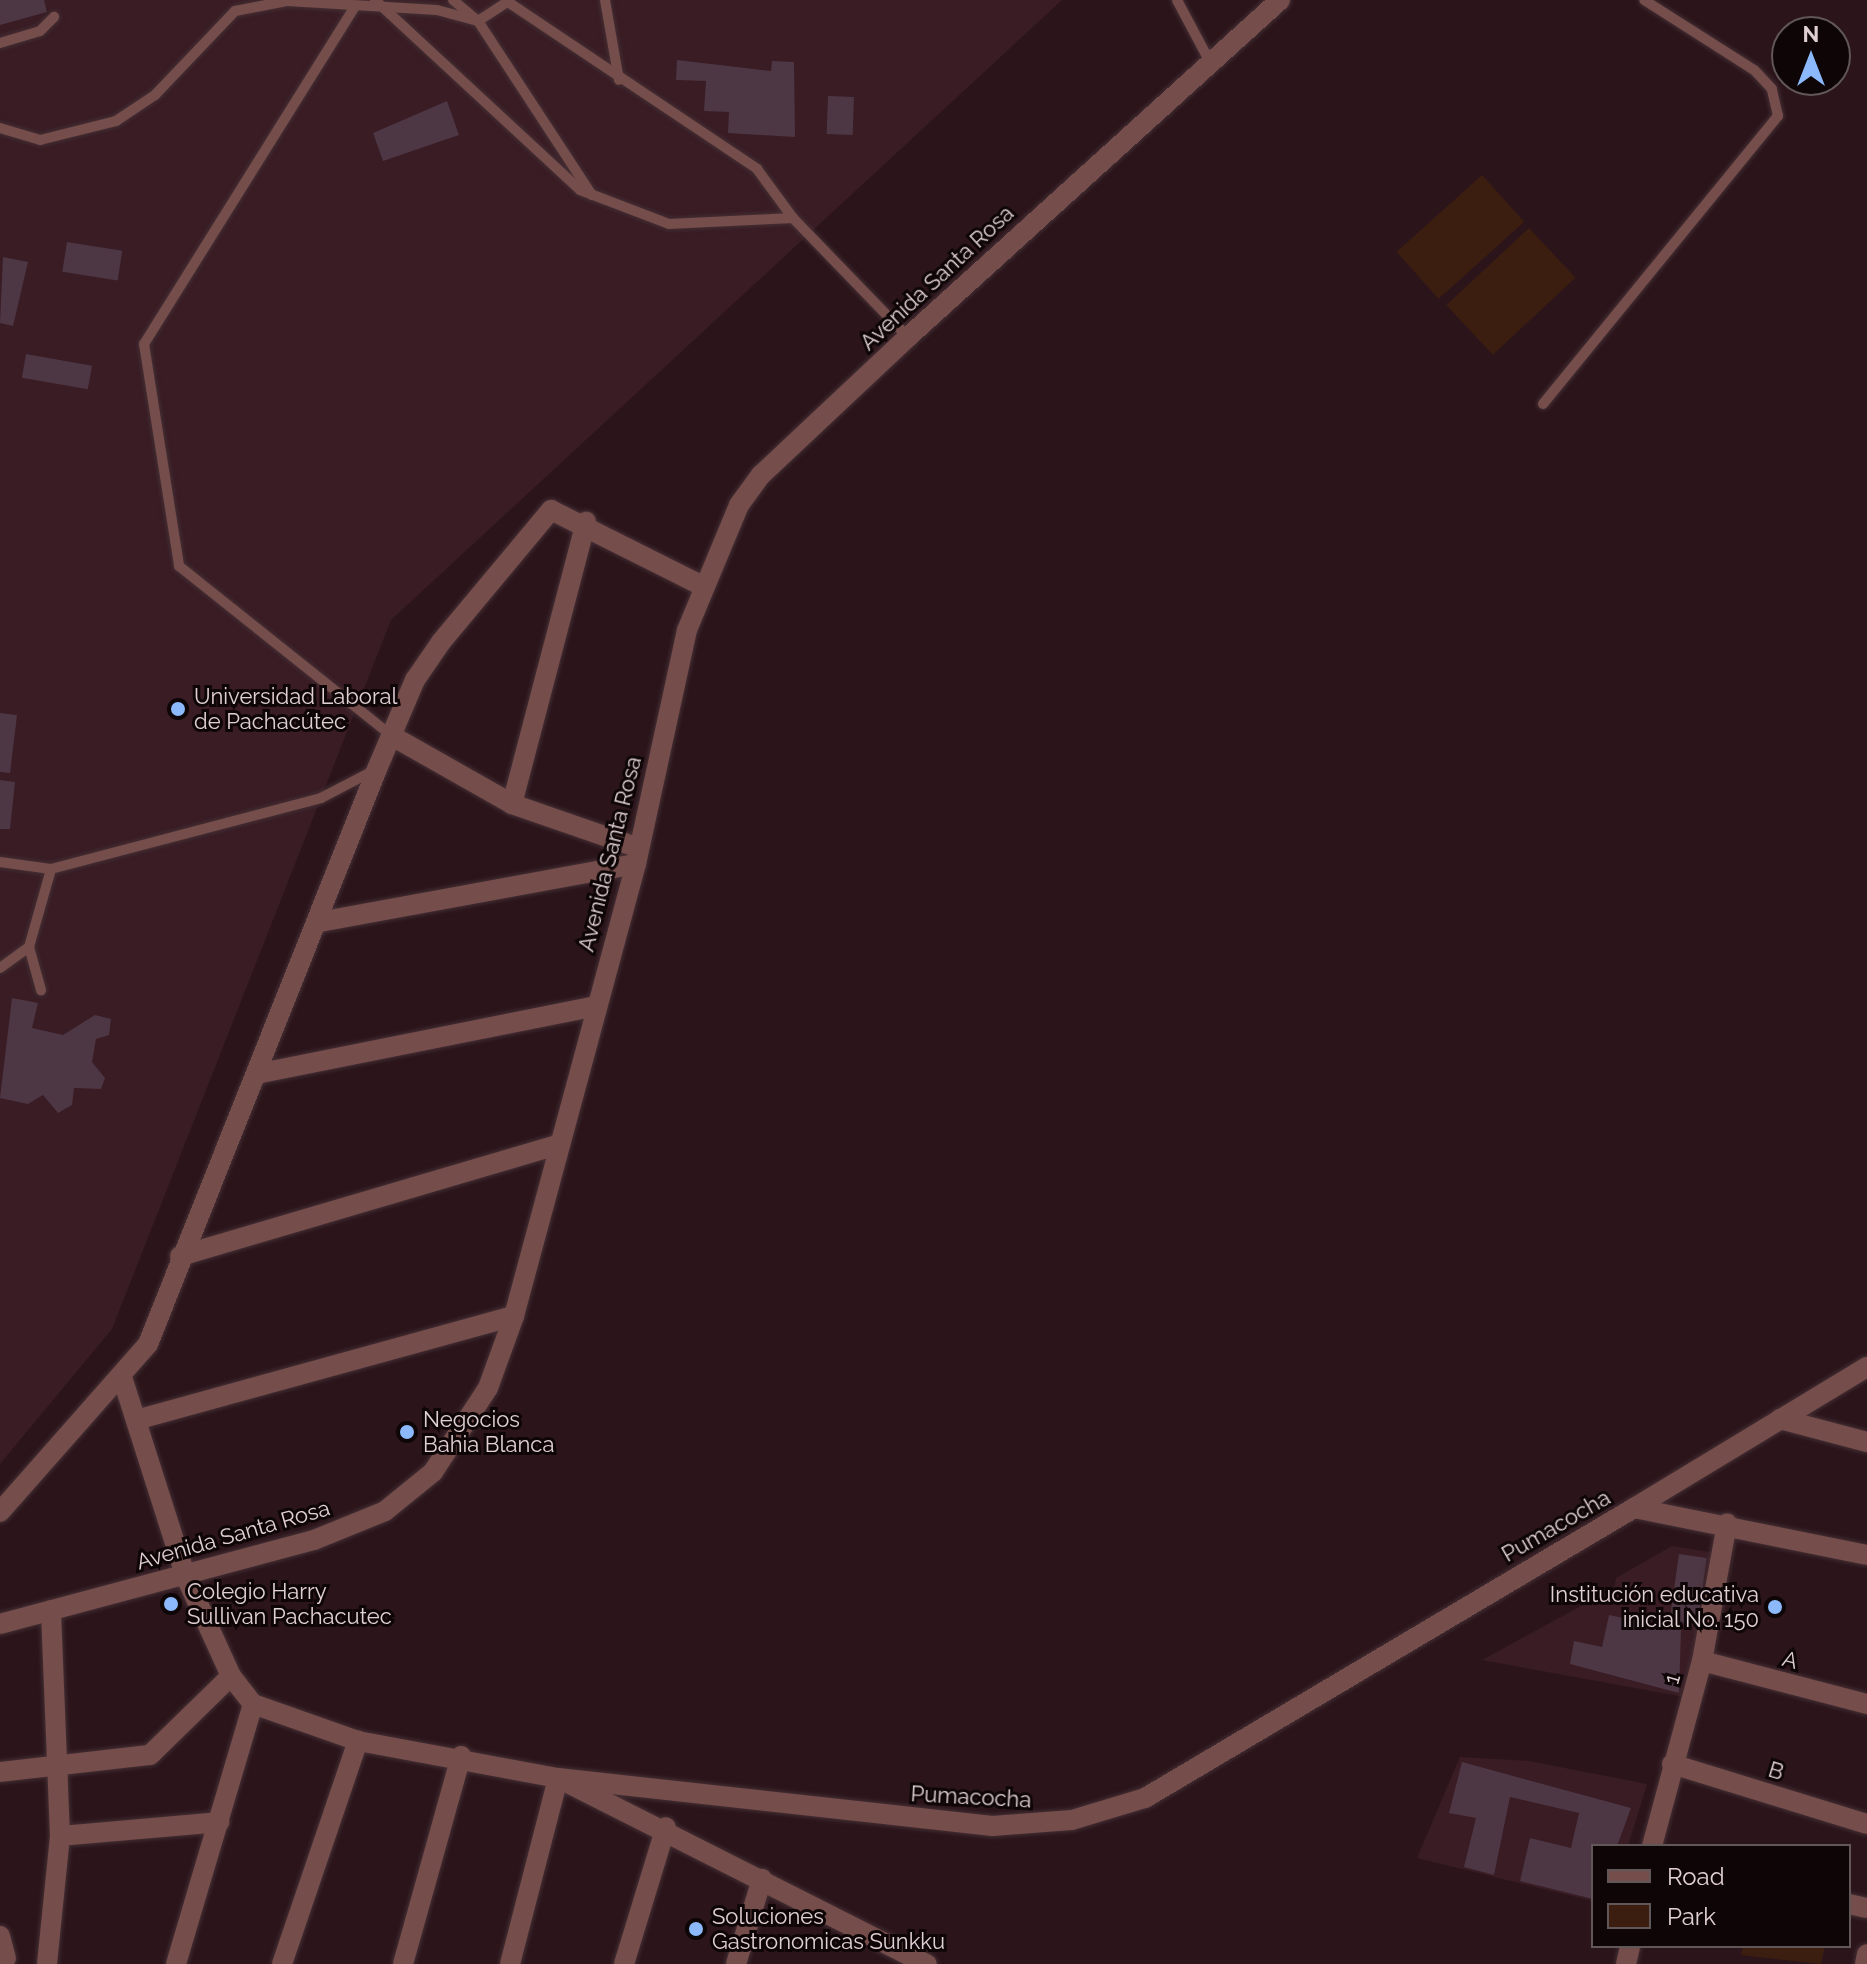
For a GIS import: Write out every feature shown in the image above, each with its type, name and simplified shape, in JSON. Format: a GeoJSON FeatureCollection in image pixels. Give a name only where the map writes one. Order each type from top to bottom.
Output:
{"type":"FeatureCollection","features":[{"type":"Feature","properties":{"kind":"street","name":"Avenida Santa Rosa"},"geometry":{"type":"LineString","coordinates":[[0,1624],[352,1527],[412,1490],[467,1425],[514,1316],[638,856],[701,585],[761,475],[908,337],[1280,0]]}},
{"type":"Feature","properties":{"kind":"street"},"geometry":{"type":"LineString","coordinates":[[0,1512],[148,1344],[180,1256],[319,922],[377,769],[415,680],[512,552],[551,510],[586,522],[701,585]]}},
{"type":"Feature","properties":{"kind":"street"},"geometry":{"type":"LineString","coordinates":[[512,804],[586,522]]}},
{"type":"Feature","properties":{"kind":"street"},"geometry":{"type":"LineString","coordinates":[[392,736],[512,804],[638,856]]}},
{"type":"Feature","properties":{"kind":"street"},"geometry":{"type":"LineString","coordinates":[[319,922],[638,856]]}},
{"type":"Feature","properties":{"kind":"street"},"geometry":{"type":"LineString","coordinates":[[256,1074],[597,1006]]}},
{"type":"Feature","properties":{"kind":"street"},"geometry":{"type":"LineString","coordinates":[[180,1256],[558,1145]]}},
{"type":"Feature","properties":{"kind":"street"},"geometry":{"type":"LineString","coordinates":[[136,1420],[514,1316]]}},
{"type":"Feature","properties":{"kind":"street","name":"Pumacocha"},"geometry":{"type":"LineString","coordinates":[[253,1704],[358,1741],[461,1756],[558,1778],[992,1826],[1111,1812],[1634,1508],[1867,1367]]}},
{"type":"Feature","properties":{"kind":"street"},"geometry":{"type":"LineString","coordinates":[[122,1377],[185,1575],[231,1676],[253,1704],[176,1964]]}},
{"type":"Feature","properties":{"kind":"street"},"geometry":{"type":"LineString","coordinates":[[1780,1419],[1867,1442]]}},
{"type":"Feature","properties":{"kind":"street"},"geometry":{"type":"LineString","coordinates":[[1634,1508],[1727,1523],[1867,1555]]}},
{"type":"Feature","properties":{"kind":"street","name":"1"},"geometry":{"type":"LineString","coordinates":[[1652,1844],[1702,1661],[1727,1523]]}},
{"type":"Feature","properties":{"kind":"street"},"geometry":{"type":"LineString","coordinates":[[47,1964],[60,1836],[51,1610]]}},
{"type":"Feature","properties":{"kind":"street","name":"A"},"geometry":{"type":"LineString","coordinates":[[1702,1661],[1867,1704]]}},
{"type":"Feature","properties":{"kind":"street"},"geometry":{"type":"LineString","coordinates":[[0,1772],[150,1755],[231,1676]]}},
{"type":"Feature","properties":{"kind":"street"},"geometry":{"type":"LineString","coordinates":[[282,1964],[358,1741]]}},
{"type":"Feature","properties":{"kind":"street"},"geometry":{"type":"LineString","coordinates":[[403,1964],[461,1756]]}},
{"type":"Feature","properties":{"kind":"street","name":"B"},"geometry":{"type":"LineString","coordinates":[[1672,1764],[1867,1824]]}},
{"type":"Feature","properties":{"kind":"street"},"geometry":{"type":"LineString","coordinates":[[510,1964],[558,1778],[666,1827],[927,1964]]}},
{"type":"Feature","properties":{"kind":"street"},"geometry":{"type":"LineString","coordinates":[[60,1836],[219,1822]]}},
{"type":"Feature","properties":{"kind":"street"},"geometry":{"type":"LineString","coordinates":[[624,1964],[666,1827]]}},
{"type":"Feature","properties":{"kind":"street"},"geometry":{"type":"LineString","coordinates":[[736,1964],[762,1879]]}},
{"type":"Feature","properties":{"kind":"street"},"geometry":{"type":"LineString","coordinates":[[0,1936],[6,1958]]}},
{"type":"Feature","properties":{"kind":"street"},"geometry":{"type":"LineString","coordinates":[[1865,1964],[1867,1954]]}},
{"type":"Feature","properties":{"kind":"lane"},"geometry":{"type":"LineString","coordinates":[[375,0],[592,195],[669,224],[793,218]]}},
{"type":"Feature","properties":{"kind":"lane"},"geometry":{"type":"LineString","coordinates":[[453,0],[478,21],[592,195]]}},
{"type":"Feature","properties":{"kind":"lane"},"geometry":{"type":"LineString","coordinates":[[605,0],[619,80]]}},
{"type":"Feature","properties":{"kind":"lane"},"geometry":{"type":"LineString","coordinates":[[1177,0],[1210,62]]}},
{"type":"Feature","properties":{"kind":"lane"},"geometry":{"type":"LineString","coordinates":[[1543,404],[1778,116],[1772,89],[1754,70],[1644,0]]}},
{"type":"Feature","properties":{"kind":"lane"},"geometry":{"type":"LineString","coordinates":[[0,128],[40,140],[116,121],[155,95],[235,11],[287,1],[385,11],[437,10],[478,21],[509,1],[619,80],[757,169],[793,218],[908,337]]}},
{"type":"Feature","properties":{"kind":"lane"},"geometry":{"type":"LineString","coordinates":[[354,8],[144,344],[179,566],[392,736]]}},
{"type":"Feature","properties":{"kind":"lane"},"geometry":{"type":"LineString","coordinates":[[0,43],[40,31],[54,17]]}},
{"type":"Feature","properties":{"kind":"lane"},"geometry":{"type":"LineString","coordinates":[[0,862],[51,869],[321,798],[377,769]]}},
{"type":"Feature","properties":{"kind":"lane"},"geometry":{"type":"LineString","coordinates":[[41,990],[29,947],[51,869]]}},
{"type":"Feature","properties":{"kind":"lane"},"geometry":{"type":"LineString","coordinates":[[0,968],[29,947]]}},
{"type":"Feature","properties":{"kind":"shaded area","name":"Universidad Laboral de Pachacútec"},"geometry":{"type":"Polygon","coordinates":[[[0,0],[1062,0],[391,620],[112,1329],[0,1464],[0,0]]]}},
{"type":"Feature","properties":{"kind":"shaded area"},"geometry":{"type":"Polygon","coordinates":[[[1672,1546],[1711,1552],[1715,1560],[1690,1698],[1482,1660],[1614,1588],[1616,1578],[1672,1546]]]}},
{"type":"Feature","properties":{"kind":"shaded area"},"geometry":{"type":"Polygon","coordinates":[[[1460,1757],[1529,1761],[1647,1784],[1629,1844],[1591,1844],[1591,1901],[1417,1858],[1460,1757]]]}},
{"type":"Feature","properties":{"kind":"green space"},"geometry":{"type":"Polygon","coordinates":[[[1482,175],[1524,222],[1439,299],[1397,252],[1482,175]]]}},
{"type":"Feature","properties":{"kind":"green space"},"geometry":{"type":"Polygon","coordinates":[[[1529,228],[1575,278],[1493,355],[1446,305],[1529,228]]]}},
{"type":"Feature","properties":{"kind":"green space"},"geometry":{"type":"Polygon","coordinates":[[[1743,1948],[1825,1948],[1821,1964],[1741,1955],[1743,1948]]]}},
{"type":"Feature","properties":{"kind":"building"},"geometry":{"type":"Polygon","coordinates":[[[0,0],[44,0],[47,12],[0,25],[0,0]]]}},
{"type":"Feature","properties":{"kind":"building"},"geometry":{"type":"Polygon","coordinates":[[[677,60],[771,71],[772,61],[794,62],[795,137],[728,133],[729,112],[704,111],[706,81],[676,80],[677,60]]]}},
{"type":"Feature","properties":{"kind":"building"},"geometry":{"type":"Polygon","coordinates":[[[828,96],[854,97],[853,135],[827,134],[828,96]]]}},
{"type":"Feature","properties":{"kind":"building"},"geometry":{"type":"Polygon","coordinates":[[[447,101],[459,135],[383,161],[373,133],[447,101]]]}},
{"type":"Feature","properties":{"kind":"building"},"geometry":{"type":"Polygon","coordinates":[[[67,242],[122,251],[118,280],[62,272],[67,242]]]}},
{"type":"Feature","properties":{"kind":"building"},"geometry":{"type":"Polygon","coordinates":[[[3,257],[28,262],[13,326],[0,323],[3,257]]]}},
{"type":"Feature","properties":{"kind":"building"},"geometry":{"type":"Polygon","coordinates":[[[26,354],[92,366],[88,389],[22,378],[26,354]]]}},
{"type":"Feature","properties":{"kind":"building"},"geometry":{"type":"Polygon","coordinates":[[[0,713],[17,715],[10,773],[0,772],[0,713]]]}},
{"type":"Feature","properties":{"kind":"building"},"geometry":{"type":"Polygon","coordinates":[[[0,780],[15,782],[10,829],[0,829],[0,780]]]}},
{"type":"Feature","properties":{"kind":"building"},"geometry":{"type":"Polygon","coordinates":[[[12,998],[38,1003],[32,1028],[63,1035],[95,1015],[111,1019],[109,1035],[96,1039],[92,1062],[105,1078],[101,1089],[74,1088],[72,1105],[58,1113],[43,1095],[28,1104],[0,1098],[12,998]]]}},
{"type":"Feature","properties":{"kind":"building"},"geometry":{"type":"Polygon","coordinates":[[[1679,1554],[1707,1558],[1697,1625],[1670,1621],[1679,1554]]]}},
{"type":"Feature","properties":{"kind":"building"},"geometry":{"type":"Polygon","coordinates":[[[1609,1615],[1681,1630],[1679,1693],[1570,1664],[1574,1641],[1602,1647],[1609,1615]]]}},
{"type":"Feature","properties":{"kind":"building"},"geometry":{"type":"Polygon","coordinates":[[[1462,1762],[1631,1808],[1618,1844],[1591,1844],[1591,1899],[1520,1881],[1530,1838],[1571,1848],[1579,1813],[1510,1797],[1494,1875],[1464,1867],[1476,1818],[1449,1813],[1462,1762]]]}},
{"type":"Feature","properties":{"kind":"place","name":"Universidad Laboral de Pachacútec"},"geometry":{"type":"Point","coordinates":[178,709]}},
{"type":"Feature","properties":{"kind":"place","name":"Negocios Bahia Blanca"},"geometry":{"type":"Point","coordinates":[407,1432]}},
{"type":"Feature","properties":{"kind":"place","name":"Colegio Harry Sullivan Pachacutec"},"geometry":{"type":"Point","coordinates":[171,1604]}},
{"type":"Feature","properties":{"kind":"place","name":"Institución educativa inicial No. 150"},"geometry":{"type":"Point","coordinates":[1775,1607]}},
{"type":"Feature","properties":{"kind":"place","name":"Soluciones Gastronomicas Sunkku"},"geometry":{"type":"Point","coordinates":[696,1929]}}]}
